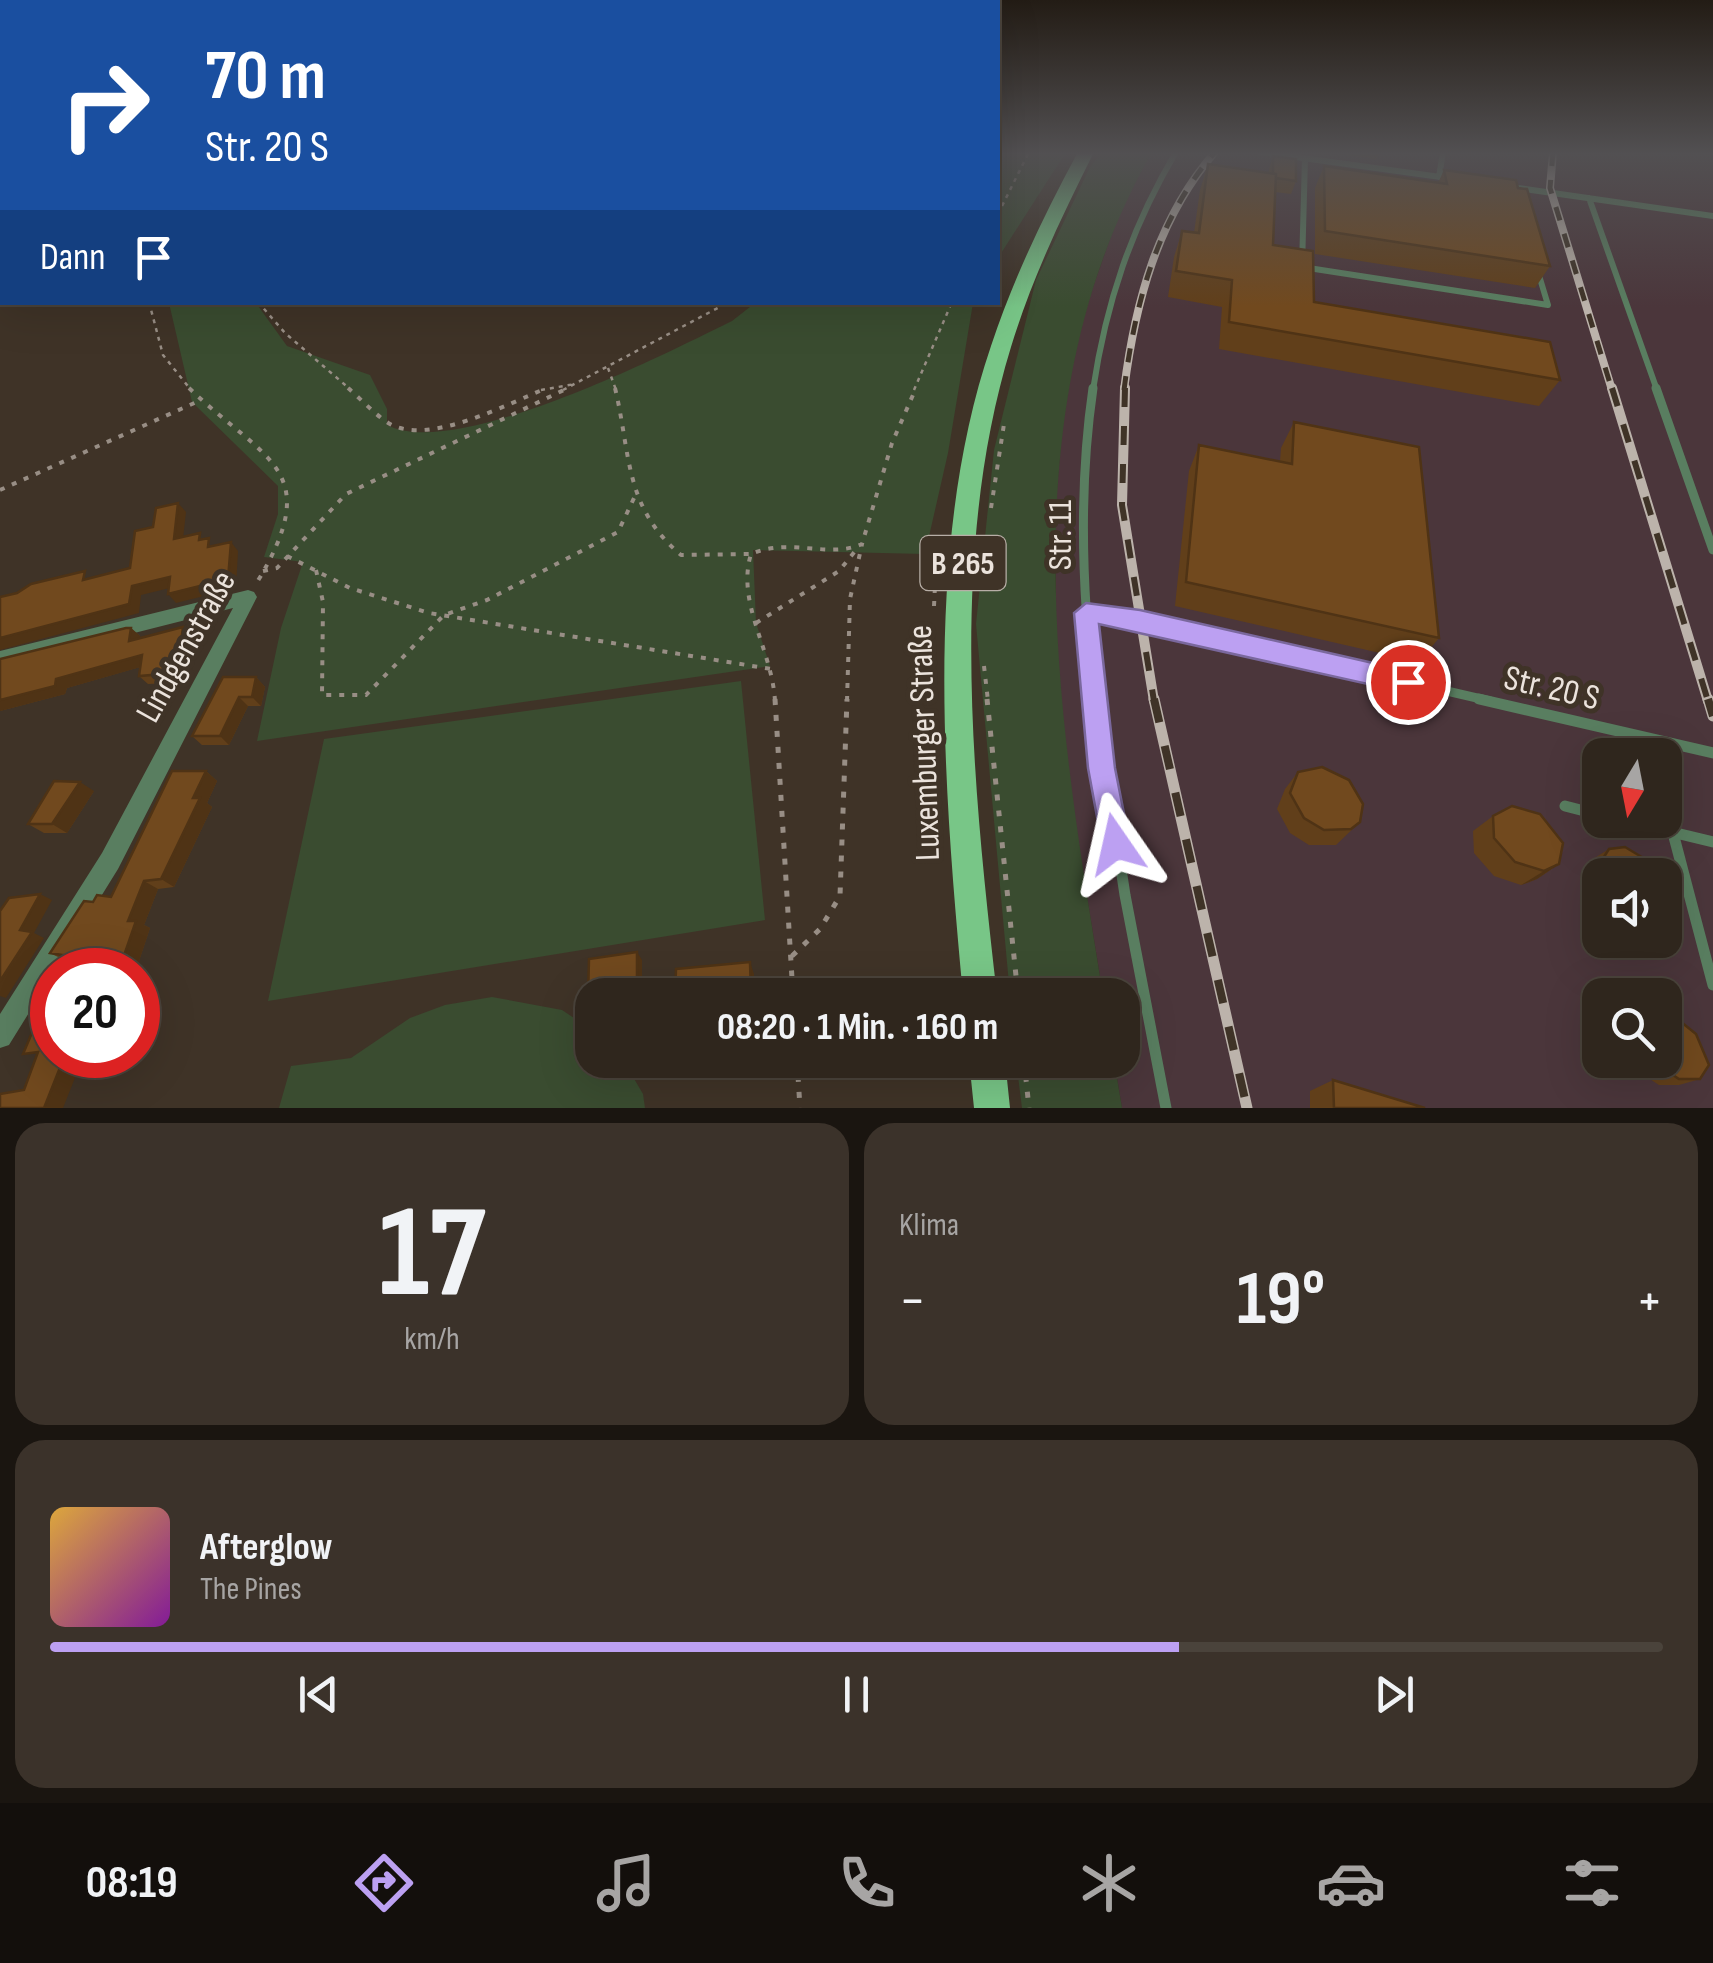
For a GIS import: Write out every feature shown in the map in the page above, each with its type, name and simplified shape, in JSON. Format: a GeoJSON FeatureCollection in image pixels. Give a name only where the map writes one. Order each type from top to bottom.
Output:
{"type":"FeatureCollection","features":[{"type":"Feature","properties":{"kind":"main road","name":"Luxemburger Straße"},"geometry":{"type":"LineString","coordinates":[[978,978],[960,818],[959,601],[979,436],[1012,297],[1055,204]]}},
{"type":"Feature","properties":{"kind":"main road"},"geometry":{"type":"LineString","coordinates":[[989,1078],[992,1108]]}},
{"type":"Feature","properties":{"kind":"street"},"geometry":{"type":"LineString","coordinates":[[0,659],[248,597]]}},
{"type":"Feature","properties":{"kind":"street","name":"Lindgenstraße"},"geometry":{"type":"LineString","coordinates":[[0,1036],[110,861],[248,597]]}},
{"type":"Feature","properties":{"kind":"lane","name":"Str. 11"},"geometry":{"type":"LineString","coordinates":[[1147,204],[1135,225],[1104,322],[1090,420],[1086,613],[1102,768],[1166,1108]]}},
{"type":"Feature","properties":{"kind":"lane"},"geometry":{"type":"LineString","coordinates":[[1304,204],[1302,268],[1548,305],[1533,254]]}},
{"type":"Feature","properties":{"kind":"lane"},"geometry":{"type":"LineString","coordinates":[[1591,204],[1713,550]]}},
{"type":"Feature","properties":{"kind":"lane"},"geometry":{"type":"LineString","coordinates":[[1628,204],[1713,216]]}},
{"type":"Feature","properties":{"kind":"lane","name":"Str. 20 S"},"geometry":{"type":"LineString","coordinates":[[1086,613],[1140,620],[1713,753]]}},
{"type":"Feature","properties":{"kind":"lane"},"geometry":{"type":"LineString","coordinates":[[1565,806],[1582,810]]}},
{"type":"Feature","properties":{"kind":"lane"},"geometry":{"type":"LineString","coordinates":[[1682,834],[1713,842]]}},
{"type":"Feature","properties":{"kind":"lane"},"geometry":{"type":"LineString","coordinates":[[1675,838],[1713,985]]}},
{"type":"Feature","properties":{"kind":"path","name":"Lindgenstraße"},"geometry":{"type":"LineString","coordinates":[[151,305],[164,358],[202,400],[256,447],[289,488],[290,507],[264,571],[248,597]]}},
{"type":"Feature","properties":{"kind":"path"},"geometry":{"type":"LineString","coordinates":[[261,305],[285,333],[391,425],[410,431],[436,430],[556,384],[576,384]]}},
{"type":"Feature","properties":{"kind":"path"},"geometry":{"type":"LineString","coordinates":[[264,571],[277,568],[346,494],[608,368],[724,305]]}},
{"type":"Feature","properties":{"kind":"path"},"geometry":{"type":"LineString","coordinates":[[790,958],[820,929],[840,896],[850,599],[859,547],[892,443],[951,305]]}},
{"type":"Feature","properties":{"kind":"path"},"geometry":{"type":"LineString","coordinates":[[608,368],[621,398],[636,496],[652,530],[681,555],[751,554],[781,542],[859,547]]}},
{"type":"Feature","properties":{"kind":"path"},"geometry":{"type":"LineString","coordinates":[[0,490],[202,400]]}},
{"type":"Feature","properties":{"kind":"path"},"geometry":{"type":"LineString","coordinates":[[988,525],[1006,414]]}},
{"type":"Feature","properties":{"kind":"path"},"geometry":{"type":"LineString","coordinates":[[316,570],[324,602],[322,696],[366,694],[444,615],[487,600],[618,532],[636,496]]}},
{"type":"Feature","properties":{"kind":"path"},"geometry":{"type":"LineString","coordinates":[[756,623],[839,571],[859,547]]}},
{"type":"Feature","properties":{"kind":"path"},"geometry":{"type":"LineString","coordinates":[[751,554],[745,572],[748,605],[773,669],[792,978]]}},
{"type":"Feature","properties":{"kind":"path"},"geometry":{"type":"LineString","coordinates":[[287,556],[350,588],[444,615],[540,628],[673,656],[773,669]]}},
{"type":"Feature","properties":{"kind":"path"},"geometry":{"type":"LineString","coordinates":[[983,658],[1016,978]]}},
{"type":"Feature","properties":{"kind":"path"},"geometry":{"type":"LineString","coordinates":[[798,1078],[800,1108]]}},
{"type":"Feature","properties":{"kind":"path"},"geometry":{"type":"LineString","coordinates":[[1026,1078],[1029,1108]]}},
{"type":"Feature","properties":{"kind":"shaded area"},"geometry":{"type":"Polygon","coordinates":[[[1123,204],[1713,204],[1713,1108],[1122,1108],[1117,1078],[1140,1078],[1140,978],[1100,978],[1067,773],[1056,634],[1056,501],[1063,418],[1080,324],[1123,204]]]}},
{"type":"Feature","properties":{"kind":"green space"},"geometry":{"type":"Polygon","coordinates":[[[1000,204],[1033,204],[1000,255],[1000,204]]]}},
{"type":"Feature","properties":{"kind":"green space"},"geometry":{"type":"Polygon","coordinates":[[[1072,204],[1128,204],[1106,251],[1076,353],[1060,459],[1055,566],[1071,782],[1100,978],[1008,978],[976,624],[994,450],[1036,280],[1072,204]]]}},
{"type":"Feature","properties":{"kind":"green space"},"geometry":{"type":"Polygon","coordinates":[[[169,305],[257,305],[287,346],[370,375],[387,409],[387,425],[419,432],[460,429],[560,399],[732,321],[752,305],[973,305],[948,453],[925,554],[753,550],[756,623],[770,666],[257,741],[281,628],[303,562],[264,557],[278,514],[278,486],[192,402],[169,305]]]}},
{"type":"Feature","properties":{"kind":"green space"},"geometry":{"type":"Polygon","coordinates":[[[741,681],[765,920],[268,1001],[324,739],[741,681]]]}},
{"type":"Feature","properties":{"kind":"green space"},"geometry":{"type":"Polygon","coordinates":[[[492,997],[562,1010],[575,1019],[575,1078],[634,1078],[643,1094],[645,1108],[279,1108],[291,1066],[351,1058],[410,1018],[445,1005],[492,997]]]}},
{"type":"Feature","properties":{"kind":"green space"},"geometry":{"type":"Polygon","coordinates":[[[1018,1078],[1117,1078],[1122,1108],[1022,1108],[1018,1078]]]}},
{"type":"Feature","properties":{"kind":"building"},"geometry":{"type":"Polygon","coordinates":[[[1203,204],[1275,204],[1273,245],[1313,251],[1314,302],[1550,342],[1560,380],[1229,322],[1232,280],[1176,271],[1182,231],[1199,233],[1203,204]]]}},
{"type":"Feature","properties":{"kind":"building"},"geometry":{"type":"Polygon","coordinates":[[[1325,204],[1531,204],[1550,266],[1325,231],[1325,204]]]}},
{"type":"Feature","properties":{"kind":"building"},"geometry":{"type":"Polygon","coordinates":[[[1294,422],[1419,447],[1439,638],[1186,582],[1199,445],[1292,464],[1294,422]]]}},
{"type":"Feature","properties":{"kind":"building"},"geometry":{"type":"Polygon","coordinates":[[[178,503],[174,539],[200,533],[199,540],[209,538],[208,547],[231,542],[228,579],[168,594],[170,577],[132,586],[129,604],[0,638],[0,597],[31,584],[85,571],[83,580],[130,568],[135,531],[153,527],[156,508],[178,503]]]}},
{"type":"Feature","properties":{"kind":"building"},"geometry":{"type":"Polygon","coordinates":[[[183,627],[180,650],[173,652],[163,674],[139,676],[142,655],[56,679],[55,686],[0,700],[0,659],[126,628],[131,628],[129,641],[183,627]]]}},
{"type":"Feature","properties":{"kind":"building"},"geometry":{"type":"Polygon","coordinates":[[[223,677],[256,677],[252,697],[239,697],[220,736],[192,736],[223,677]]]}},
{"type":"Feature","properties":{"kind":"building"},"geometry":{"type":"Polygon","coordinates":[[[1322,767],[1349,780],[1363,804],[1360,822],[1351,829],[1324,830],[1304,818],[1290,793],[1298,772],[1322,767]]]}},
{"type":"Feature","properties":{"kind":"building"},"geometry":{"type":"Polygon","coordinates":[[[172,771],[206,771],[193,798],[200,798],[161,879],[144,881],[128,921],[136,921],[127,948],[53,948],[84,901],[93,902],[97,895],[111,897],[172,771]]]}},
{"type":"Feature","properties":{"kind":"building"},"geometry":{"type":"Polygon","coordinates":[[[54,781],[80,782],[52,824],[28,824],[54,781]]]}},
{"type":"Feature","properties":{"kind":"building"},"geometry":{"type":"Polygon","coordinates":[[[1512,806],[1540,814],[1563,843],[1559,864],[1544,871],[1515,862],[1494,838],[1493,816],[1512,806]]]}},
{"type":"Feature","properties":{"kind":"building"},"geometry":{"type":"Polygon","coordinates":[[[1625,847],[1643,858],[1603,858],[1609,849],[1625,847]]]}},
{"type":"Feature","properties":{"kind":"building"},"geometry":{"type":"Polygon","coordinates":[[[40,894],[20,930],[32,932],[0,981],[0,911],[9,898],[40,894]]]}},
{"type":"Feature","properties":{"kind":"building"},"geometry":{"type":"Polygon","coordinates":[[[637,952],[637,978],[588,978],[589,959],[637,952]]]}},
{"type":"Feature","properties":{"kind":"building"},"geometry":{"type":"Polygon","coordinates":[[[750,962],[750,978],[676,978],[676,969],[750,962]]]}},
{"type":"Feature","properties":{"kind":"building"},"geometry":{"type":"Polygon","coordinates":[[[1682,1023],[1696,1034],[1709,1065],[1700,1079],[1679,1079],[1682,1023]]]}},
{"type":"Feature","properties":{"kind":"building"},"geometry":{"type":"Polygon","coordinates":[[[30,1074],[30,1078],[56,1078],[44,1108],[0,1108],[0,1094],[24,1090],[30,1074]]]}},
{"type":"Feature","properties":{"kind":"building"},"geometry":{"type":"Polygon","coordinates":[[[1333,1080],[1425,1108],[1334,1108],[1333,1080]]]}},
{"type":"Feature","properties":{"kind":"railway"},"geometry":{"type":"LineString","coordinates":[[1124,390],[1142,294],[1179,204]]}},
{"type":"Feature","properties":{"kind":"railway"},"geometry":{"type":"LineString","coordinates":[[1555,204],[1612,390]]}},
{"type":"Feature","properties":{"kind":"railway"},"geometry":{"type":"LineString","coordinates":[[1125,388],[1122,505],[1154,701]]}},
{"type":"Feature","properties":{"kind":"railway"},"geometry":{"type":"LineString","coordinates":[[1612,388],[1708,701]]}},
{"type":"Feature","properties":{"kind":"railway"},"geometry":{"type":"LineString","coordinates":[[1154,699],[1247,1108]]}},
{"type":"Feature","properties":{"kind":"railway"},"geometry":{"type":"LineString","coordinates":[[1708,699],[1713,716]]}},
{"type":"Feature","properties":{"kind":"route"},"geometry":{"type":"LineString","coordinates":[[1116,844],[1102,768],[1086,613],[1140,620],[1408,682]]}}]}
